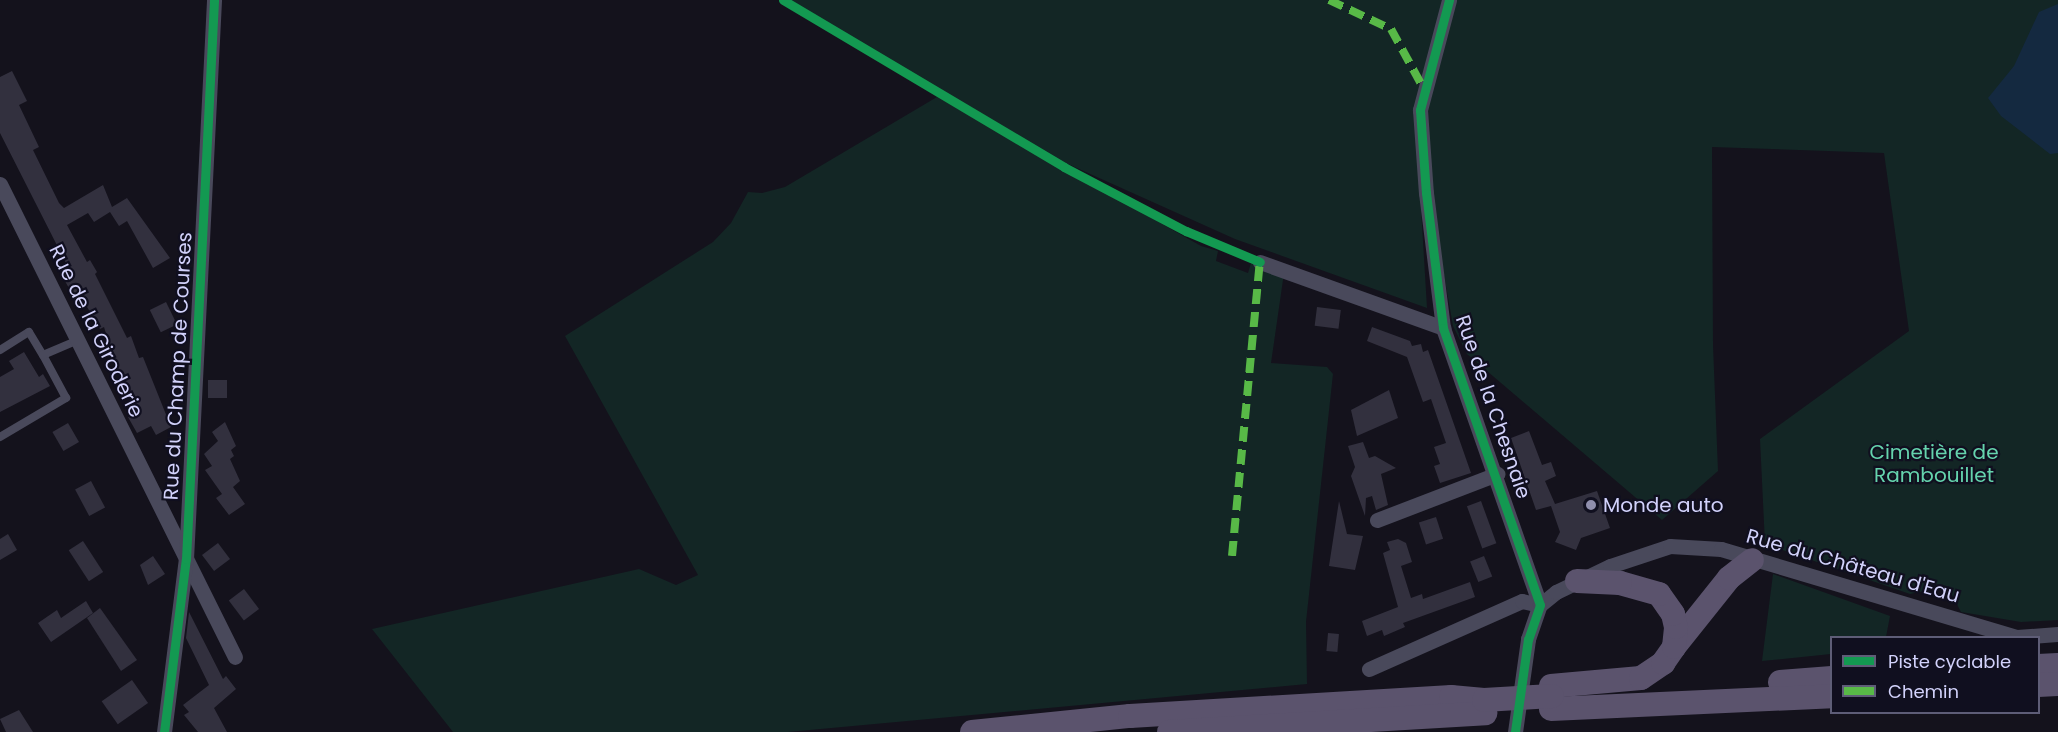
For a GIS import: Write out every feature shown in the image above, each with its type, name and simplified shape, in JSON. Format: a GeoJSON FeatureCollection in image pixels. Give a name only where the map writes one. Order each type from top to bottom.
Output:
{"type":"FeatureCollection","features":[{"type":"Feature","properties":{"kind":"main road"},"geometry":{"type":"LineString","coordinates":[[1551,697],[1641,678],[1663,663],[1729,578],[1752,560]]}},
{"type":"Feature","properties":{"kind":"main road"},"geometry":{"type":"LineString","coordinates":[[1576,581],[1620,584],[1659,594],[1673,614],[1676,627],[1674,647]]}},
{"type":"Feature","properties":{"kind":"main road"},"geometry":{"type":"LineString","coordinates":[[2040,666],[2058,665]]}},
{"type":"Feature","properties":{"kind":"main road"},"geometry":{"type":"LineString","coordinates":[[1168,732],[1484,701],[1830,678]]}},
{"type":"Feature","properties":{"kind":"main road"},"geometry":{"type":"LineString","coordinates":[[2040,685],[2058,684]]}},
{"type":"Feature","properties":{"kind":"main road"},"geometry":{"type":"LineString","coordinates":[[1551,697],[1830,696]]}},
{"type":"Feature","properties":{"kind":"main road"},"geometry":{"type":"LineString","coordinates":[[972,732],[1130,716],[1451,697],[1484,701]]}},
{"type":"Feature","properties":{"kind":"street","name":"Rue du Champ de Courses"},"geometry":{"type":"LineString","coordinates":[[164,732],[186,559],[214,0]]}},
{"type":"Feature","properties":{"kind":"street","name":"Rue de la Chesnaie"},"geometry":{"type":"LineString","coordinates":[[1449,0],[1420,110],[1426,193],[1443,328],[1497,474],[1540,605]]}},
{"type":"Feature","properties":{"kind":"street","name":"Rue de la Giroderie"},"geometry":{"type":"LineString","coordinates":[[0,184],[235,657]]}},
{"type":"Feature","properties":{"kind":"street"},"geometry":{"type":"LineString","coordinates":[[1260,262],[1443,328]]}},
{"type":"Feature","properties":{"kind":"street"},"geometry":{"type":"LineString","coordinates":[[1377,520],[1497,474]]}},
{"type":"Feature","properties":{"kind":"street","name":"Rue du Château d'Eau"},"geometry":{"type":"LineString","coordinates":[[1540,605],[1576,581],[1620,562],[1670,546],[1721,549],[1752,560],[2017,636],[2058,634]]}},
{"type":"Feature","properties":{"kind":"street"},"geometry":{"type":"LineString","coordinates":[[1369,669],[1522,601],[1540,605],[1528,639],[1515,732]]}},
{"type":"Feature","properties":{"kind":"lane"},"geometry":{"type":"LineString","coordinates":[[0,350],[29,332],[44,355],[66,398],[0,437]]}},
{"type":"Feature","properties":{"kind":"lane"},"geometry":{"type":"LineString","coordinates":[[44,355],[78,340]]}},
{"type":"Feature","properties":{"kind":"green space","name":"Cimetière de Rambouillet"},"geometry":{"type":"Polygon","coordinates":[[[788,0],[2058,0],[2058,620],[2021,622],[1961,612],[1952,595],[1943,587],[1910,594],[1765,544],[1760,439],[1909,331],[1884,153],[1712,147],[1713,345],[1718,471],[1662,520],[1467,354],[1453,326],[1415,108],[1427,308],[1235,239],[1068,164],[788,0]]]}},
{"type":"Feature","properties":{"kind":"green space"},"geometry":{"type":"Polygon","coordinates":[[[937,97],[1201,246],[1218,251],[1216,261],[1248,273],[1251,263],[1284,273],[1271,363],[1327,367],[1333,374],[1306,622],[1307,684],[788,732],[453,732],[372,629],[639,569],[676,585],[698,575],[565,336],[713,242],[731,223],[748,192],[762,193],[785,187],[937,97]]]}},
{"type":"Feature","properties":{"kind":"green space"},"geometry":{"type":"Polygon","coordinates":[[[1773,574],[1890,616],[1886,636],[1830,636],[1830,654],[1762,661],[1773,574]]]}},
{"type":"Feature","properties":{"kind":"water"},"geometry":{"type":"Polygon","coordinates":[[[2058,4],[2058,153],[2050,154],[2001,116],[1988,98],[2014,66],[2039,12],[2058,4]]]}},
{"type":"Feature","properties":{"kind":"building"},"geometry":{"type":"Polygon","coordinates":[[[12,71],[27,101],[19,105],[39,147],[33,150],[59,203],[64,208],[103,185],[112,207],[127,198],[170,258],[153,268],[127,221],[119,226],[110,212],[94,222],[88,213],[67,225],[87,262],[90,260],[97,272],[95,274],[127,338],[131,336],[139,358],[143,357],[171,427],[156,435],[151,426],[137,433],[128,417],[139,411],[119,376],[104,327],[100,329],[83,300],[80,301],[76,293],[73,295],[62,276],[70,271],[0,133],[0,77],[12,71]]]}},
{"type":"Feature","properties":{"kind":"building"},"geometry":{"type":"Polygon","coordinates":[[[166,302],[177,324],[161,332],[150,310],[166,302]]]}},
{"type":"Feature","properties":{"kind":"building"},"geometry":{"type":"Polygon","coordinates":[[[1317,307],[1341,310],[1339,329],[1315,326],[1317,307]]]}},
{"type":"Feature","properties":{"kind":"building"},"geometry":{"type":"Polygon","coordinates":[[[1372,327],[1410,341],[1412,346],[1421,344],[1423,352],[1428,350],[1471,473],[1440,483],[1434,466],[1440,464],[1434,447],[1446,443],[1431,399],[1423,402],[1407,357],[1367,341],[1372,327]]]}},
{"type":"Feature","properties":{"kind":"building"},"geometry":{"type":"Polygon","coordinates":[[[24,352],[39,377],[43,374],[50,386],[0,412],[0,377],[14,369],[9,361],[24,352]]]}},
{"type":"Feature","properties":{"kind":"building"},"geometry":{"type":"Polygon","coordinates":[[[208,380],[227,380],[227,398],[208,398],[208,380]]]}},
{"type":"Feature","properties":{"kind":"building"},"geometry":{"type":"Polygon","coordinates":[[[1389,390],[1398,418],[1357,436],[1351,410],[1389,390]]]}},
{"type":"Feature","properties":{"kind":"building"},"geometry":{"type":"Polygon","coordinates":[[[225,422],[236,446],[231,450],[234,456],[230,459],[240,481],[233,487],[245,504],[229,515],[216,498],[222,494],[205,470],[212,466],[204,454],[218,441],[212,432],[225,422]]]}},
{"type":"Feature","properties":{"kind":"building"},"geometry":{"type":"Polygon","coordinates":[[[68,423],[79,442],[63,451],[52,432],[68,423]]]}},
{"type":"Feature","properties":{"kind":"building"},"geometry":{"type":"Polygon","coordinates":[[[1529,431],[1542,465],[1551,462],[1556,476],[1545,481],[1555,504],[1597,491],[1610,528],[1581,538],[1576,550],[1555,542],[1560,532],[1551,506],[1536,510],[1511,438],[1529,431]]]}},
{"type":"Feature","properties":{"kind":"building"},"geometry":{"type":"Polygon","coordinates":[[[1363,442],[1369,458],[1375,456],[1396,468],[1381,474],[1388,505],[1376,510],[1372,496],[1366,498],[1365,516],[1351,476],[1355,467],[1348,446],[1363,442]]]}},
{"type":"Feature","properties":{"kind":"building"},"geometry":{"type":"Polygon","coordinates":[[[91,481],[105,507],[89,516],[75,489],[91,481]]]}},
{"type":"Feature","properties":{"kind":"building"},"geometry":{"type":"Polygon","coordinates":[[[1339,501],[1347,534],[1363,536],[1355,570],[1329,566],[1339,501]]]}},
{"type":"Feature","properties":{"kind":"building"},"geometry":{"type":"Polygon","coordinates":[[[1481,501],[1496,543],[1482,548],[1467,506],[1481,501]]]}},
{"type":"Feature","properties":{"kind":"building"},"geometry":{"type":"Polygon","coordinates":[[[1436,517],[1443,539],[1426,544],[1419,523],[1436,517]]]}},
{"type":"Feature","properties":{"kind":"building"},"geometry":{"type":"Polygon","coordinates":[[[8,534],[17,550],[0,560],[0,539],[8,534]]]}},
{"type":"Feature","properties":{"kind":"building"},"geometry":{"type":"Polygon","coordinates":[[[1398,539],[1406,543],[1412,562],[1401,566],[1411,598],[1422,594],[1423,599],[1470,582],[1475,597],[1403,623],[1405,627],[1384,636],[1382,630],[1367,636],[1362,621],[1398,607],[1383,553],[1390,550],[1387,542],[1398,539]]]}},
{"type":"Feature","properties":{"kind":"building"},"geometry":{"type":"Polygon","coordinates":[[[83,541],[103,572],[89,581],[69,550],[83,541]]]}},
{"type":"Feature","properties":{"kind":"building"},"geometry":{"type":"Polygon","coordinates":[[[218,543],[230,559],[214,571],[202,555],[218,543]]]}},
{"type":"Feature","properties":{"kind":"building"},"geometry":{"type":"Polygon","coordinates":[[[153,556],[165,574],[148,585],[140,565],[153,556]]]}},
{"type":"Feature","properties":{"kind":"building"},"geometry":{"type":"Polygon","coordinates":[[[1484,556],[1492,576],[1478,582],[1470,562],[1484,556]]]}},
{"type":"Feature","properties":{"kind":"building"},"geometry":{"type":"Polygon","coordinates":[[[244,589],[259,609],[244,620],[229,600],[244,589]]]}},
{"type":"Feature","properties":{"kind":"building"},"geometry":{"type":"Polygon","coordinates":[[[86,601],[93,613],[51,642],[38,623],[57,610],[61,618],[86,601]]]}},
{"type":"Feature","properties":{"kind":"building"},"geometry":{"type":"Polygon","coordinates":[[[100,608],[137,660],[121,671],[87,618],[100,608]]]}},
{"type":"Feature","properties":{"kind":"building"},"geometry":{"type":"Polygon","coordinates":[[[189,612],[223,679],[226,676],[236,689],[214,708],[227,732],[198,732],[184,715],[189,712],[183,705],[209,685],[186,638],[189,612]]]}},
{"type":"Feature","properties":{"kind":"building"},"geometry":{"type":"Polygon","coordinates":[[[1328,633],[1339,634],[1337,652],[1326,651],[1328,633]]]}},
{"type":"Feature","properties":{"kind":"building"},"geometry":{"type":"Polygon","coordinates":[[[132,680],[148,703],[118,724],[102,701],[132,680]]]}},
{"type":"Feature","properties":{"kind":"building"},"geometry":{"type":"Polygon","coordinates":[[[19,710],[33,732],[6,732],[0,719],[19,710]]]}},
{"type":"Feature","properties":{"kind":"marked path"},"geometry":{"type":"LineString","coordinates":[[1329,0],[1391,29],[1425,91]]}},
{"type":"Feature","properties":{"kind":"marked path"},"geometry":{"type":"LineString","coordinates":[[1232,556],[1260,262],[1255,260]]}},
{"type":"Feature","properties":{"kind":"cycle path"},"geometry":{"type":"LineString","coordinates":[[164,732],[186,559],[214,0]]}},
{"type":"Feature","properties":{"kind":"cycle path"},"geometry":{"type":"LineString","coordinates":[[783,0],[1064,167],[1186,231],[1260,262]]}},
{"type":"Feature","properties":{"kind":"cycle path"},"geometry":{"type":"LineString","coordinates":[[1449,0],[1420,110],[1426,193],[1443,328],[1540,605],[1528,639],[1515,732]]}},
{"type":"Feature","properties":{"kind":"place","name":"Monde auto"},"geometry":{"type":"Point","coordinates":[1591,505]}}]}
